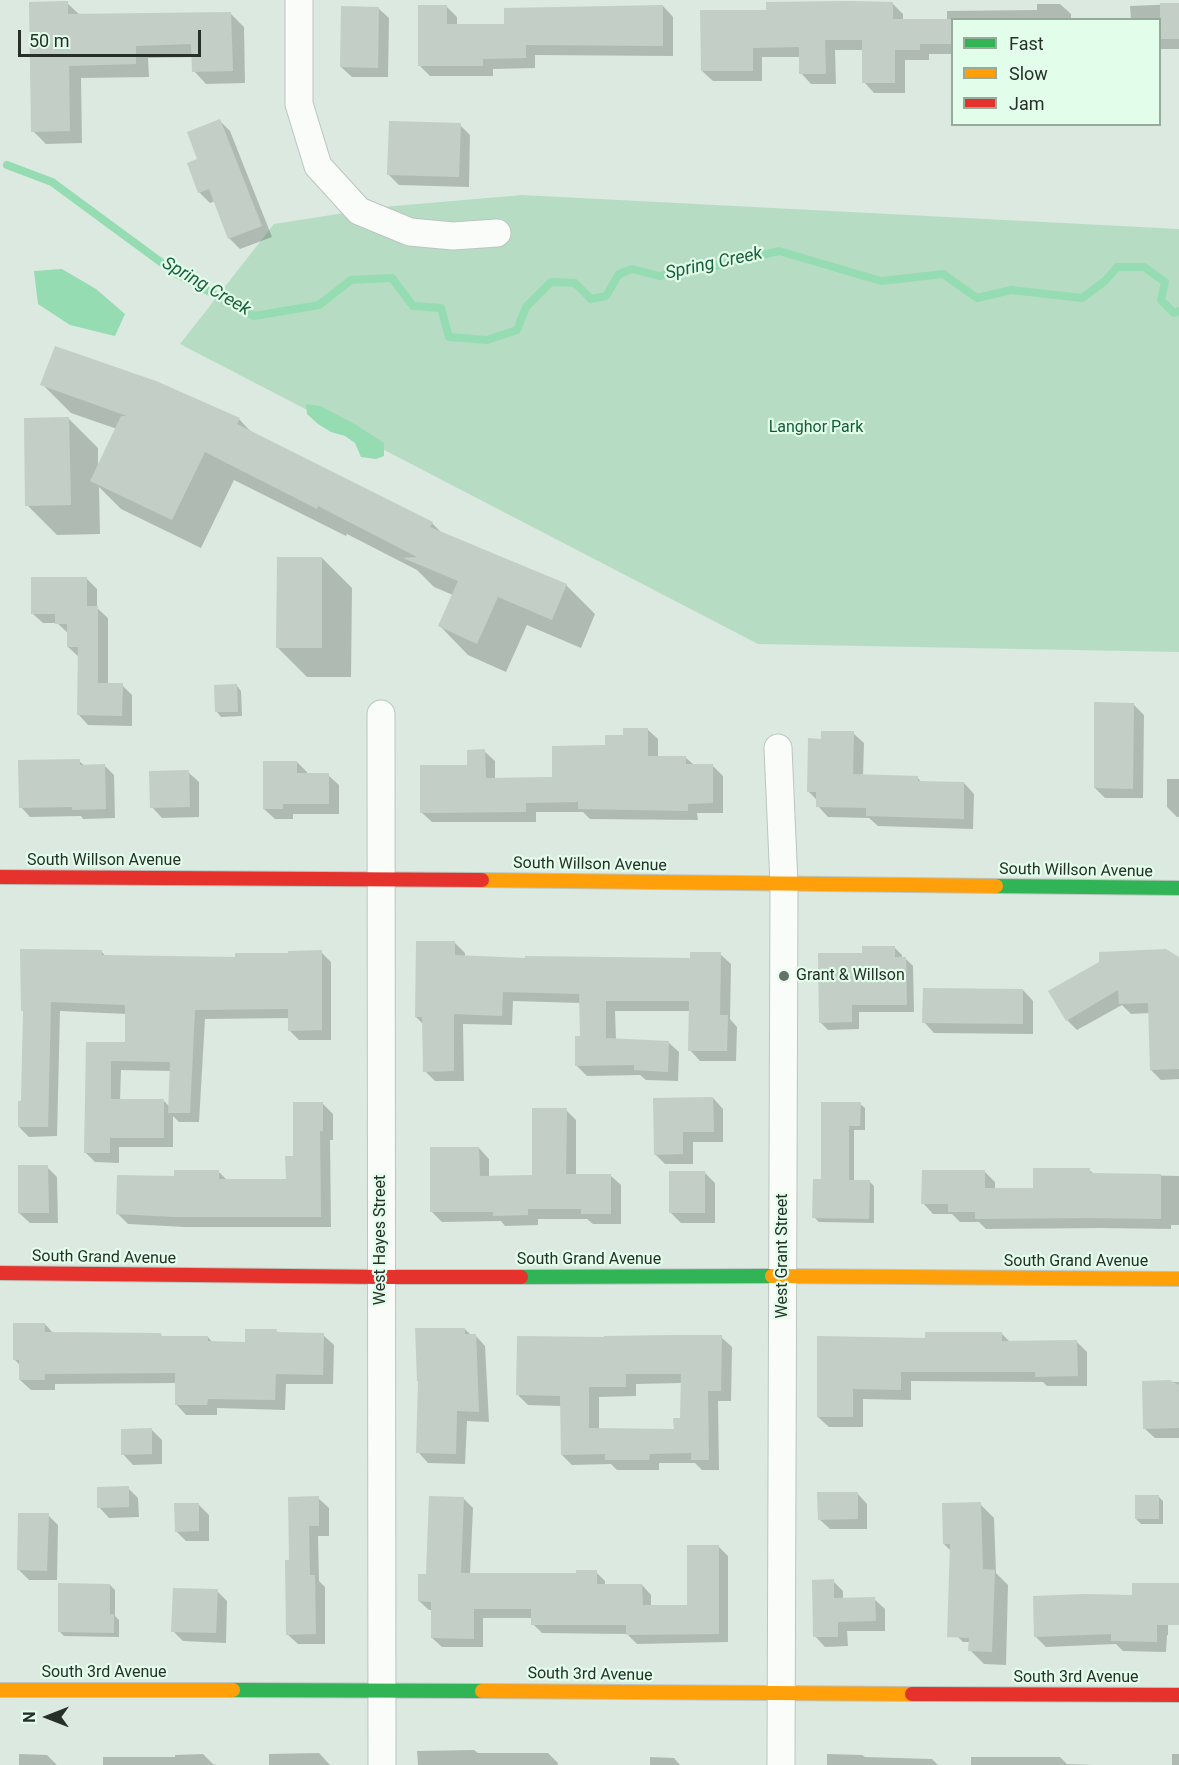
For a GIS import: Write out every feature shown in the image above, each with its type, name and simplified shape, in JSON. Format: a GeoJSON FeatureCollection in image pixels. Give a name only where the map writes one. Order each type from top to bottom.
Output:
{"type":"FeatureCollection","features":[{"type":"Feature","properties":{"kind":"street"},"geometry":{"type":"LineString","coordinates":[[299,0],[299,104],[318,166],[359,211],[410,232],[453,236],[497,233]]}},
{"type":"Feature","properties":{"kind":"street","name":"West Hayes Street"},"geometry":{"type":"LineString","coordinates":[[381,714],[382,1765]]}},
{"type":"Feature","properties":{"kind":"street","name":"West Grant Street"},"geometry":{"type":"LineString","coordinates":[[778,748],[784,884],[781,1765]]}},
{"type":"Feature","properties":{"kind":"street","name":"South Willson Avenue"},"geometry":{"type":"LineString","coordinates":[[0,877],[1179,888]]}},
{"type":"Feature","properties":{"kind":"street","name":"South Grand Avenue"},"geometry":{"type":"LineString","coordinates":[[0,1273],[381,1277],[783,1276],[1179,1279]]}},
{"type":"Feature","properties":{"kind":"street","name":"South 3rd Avenue"},"geometry":{"type":"LineString","coordinates":[[0,1690],[382,1689],[781,1694],[1179,1695]]}},
{"type":"Feature","properties":{"kind":"green space","name":"Langhor Park"},"geometry":{"type":"Polygon","coordinates":[[[522,195],[1179,229],[1179,652],[758,644],[180,344],[274,224],[383,207],[522,195]]]}},
{"type":"Feature","properties":{"kind":"shaded area"},"geometry":{"type":"Polygon","coordinates":[[[62,269],[96,289],[125,314],[115,336],[70,325],[38,304],[34,271],[62,269]]]}},
{"type":"Feature","properties":{"kind":"shaded area"},"geometry":{"type":"Polygon","coordinates":[[[306,404],[320,406],[384,443],[384,456],[376,459],[361,457],[355,443],[345,436],[331,432],[307,414],[306,404]]]}},
{"type":"Feature","properties":{"kind":"building"},"geometry":{"type":"Polygon","coordinates":[[[68,1],[68,14],[231,12],[233,71],[192,72],[191,44],[136,46],[136,64],[69,66],[70,131],[31,132],[29,2],[68,1]]]}},
{"type":"Feature","properties":{"kind":"building"},"geometry":{"type":"Polygon","coordinates":[[[766,2],[893,2],[893,19],[951,19],[951,44],[920,44],[920,50],[895,50],[895,83],[862,83],[862,40],[825,40],[826,74],[799,74],[799,47],[753,48],[753,71],[701,71],[700,10],[766,10],[766,2]]]}},
{"type":"Feature","properties":{"kind":"building"},"geometry":{"type":"Polygon","coordinates":[[[1160,3],[1179,3],[1179,39],[1161,39],[1160,3]]]}},
{"type":"Feature","properties":{"kind":"building"},"geometry":{"type":"Polygon","coordinates":[[[418,5],[447,5],[447,24],[504,24],[504,8],[663,5],[663,46],[526,45],[526,58],[483,59],[483,66],[418,66],[418,5]]]}},
{"type":"Feature","properties":{"kind":"building"},"geometry":{"type":"Polygon","coordinates":[[[341,6],[379,7],[378,68],[340,67],[341,6]]]}},
{"type":"Feature","properties":{"kind":"building"},"geometry":{"type":"Polygon","coordinates":[[[220,119],[262,226],[228,239],[209,189],[198,193],[187,163],[197,159],[187,132],[220,119]]]}},
{"type":"Feature","properties":{"kind":"building"},"geometry":{"type":"Polygon","coordinates":[[[389,121],[461,123],[459,177],[387,175],[389,121]]]}},
{"type":"Feature","properties":{"kind":"building"},"geometry":{"type":"Polygon","coordinates":[[[55,346],[156,381],[240,418],[237,424],[433,522],[430,527],[567,584],[552,620],[498,597],[477,644],[438,626],[458,581],[403,558],[417,557],[205,452],[172,520],[90,481],[121,416],[127,416],[40,385],[55,346]]]}},
{"type":"Feature","properties":{"kind":"building"},"geometry":{"type":"Polygon","coordinates":[[[69,417],[71,505],[25,506],[24,418],[69,417]]]}},
{"type":"Feature","properties":{"kind":"building"},"geometry":{"type":"Polygon","coordinates":[[[277,557],[322,557],[322,648],[276,648],[277,557]]]}},
{"type":"Feature","properties":{"kind":"building"},"geometry":{"type":"Polygon","coordinates":[[[31,577],[87,577],[87,606],[98,606],[98,683],[123,683],[122,716],[77,715],[78,647],[67,647],[67,624],[55,624],[55,614],[31,614],[31,577]]]}},
{"type":"Feature","properties":{"kind":"building"},"geometry":{"type":"Polygon","coordinates":[[[237,684],[238,712],[215,712],[214,685],[237,684]]]}},
{"type":"Feature","properties":{"kind":"building"},"geometry":{"type":"Polygon","coordinates":[[[1094,702],[1134,703],[1133,789],[1094,788],[1094,702]]]}},
{"type":"Feature","properties":{"kind":"building"},"geometry":{"type":"Polygon","coordinates":[[[623,728],[648,728],[648,756],[686,756],[686,764],[713,764],[713,803],[688,804],[688,811],[578,809],[578,802],[526,803],[526,812],[420,813],[420,765],[467,765],[467,750],[485,749],[486,778],[552,777],[552,746],[605,745],[605,735],[623,735],[623,728]]]}},
{"type":"Feature","properties":{"kind":"building"},"geometry":{"type":"Polygon","coordinates":[[[821,731],[854,731],[853,774],[918,776],[918,781],[964,782],[964,819],[866,816],[866,808],[816,807],[816,792],[807,792],[808,738],[821,739],[821,731]]]}},
{"type":"Feature","properties":{"kind":"building"},"geometry":{"type":"Polygon","coordinates":[[[80,759],[80,765],[105,764],[106,809],[19,808],[18,760],[80,759]]]}},
{"type":"Feature","properties":{"kind":"building"},"geometry":{"type":"Polygon","coordinates":[[[263,761],[297,761],[297,773],[329,773],[329,804],[283,804],[283,809],[263,809],[263,761]]]}},
{"type":"Feature","properties":{"kind":"building"},"geometry":{"type":"Polygon","coordinates":[[[189,770],[190,807],[150,808],[149,771],[189,770]]]}},
{"type":"Feature","properties":{"kind":"building"},"geometry":{"type":"Polygon","coordinates":[[[416,941],[455,941],[455,955],[525,958],[525,956],[690,958],[690,952],[721,952],[720,1015],[728,1015],[727,1051],[688,1051],[689,1001],[606,1001],[606,1038],[669,1041],[668,1072],[634,1070],[634,1065],[575,1066],[575,1036],[580,1036],[579,994],[503,992],[502,1016],[454,1014],[454,1071],[423,1072],[422,1017],[415,1017],[416,941]]]}},
{"type":"Feature","properties":{"kind":"building"},"geometry":{"type":"Polygon","coordinates":[[[862,946],[895,946],[895,957],[906,957],[907,1005],[852,1005],[852,1022],[819,1023],[818,953],[862,953],[862,946]]]}},
{"type":"Feature","properties":{"kind":"building"},"geometry":{"type":"Polygon","coordinates":[[[20,949],[102,950],[102,955],[235,957],[235,953],[288,953],[288,951],[322,950],[322,1030],[288,1031],[288,1009],[195,1010],[190,1113],[168,1113],[170,1062],[111,1061],[111,1099],[164,1099],[164,1138],[110,1138],[110,1153],[84,1153],[86,1042],[125,1042],[125,1005],[51,1002],[48,1127],[18,1127],[18,1101],[21,1101],[23,1011],[21,1011],[20,949]]]}},
{"type":"Feature","properties":{"kind":"building"},"geometry":{"type":"Polygon","coordinates":[[[1166,949],[1179,957],[1179,1069],[1150,1070],[1148,1003],[1119,1004],[1118,990],[1066,1021],[1048,991],[1099,962],[1099,952],[1166,949]]]}},
{"type":"Feature","properties":{"kind":"building"},"geometry":{"type":"Polygon","coordinates":[[[923,988],[1023,989],[1023,1024],[922,1023],[923,988]]]}},
{"type":"Feature","properties":{"kind":"building"},"geometry":{"type":"Polygon","coordinates":[[[713,1097],[714,1132],[683,1132],[683,1154],[654,1155],[653,1098],[713,1097]]]}},
{"type":"Feature","properties":{"kind":"building"},"geometry":{"type":"Polygon","coordinates":[[[293,1102],[323,1102],[323,1131],[320,1131],[321,1217],[174,1217],[116,1214],[117,1175],[174,1176],[174,1170],[219,1170],[219,1179],[286,1179],[285,1156],[293,1156],[293,1102]]]}},
{"type":"Feature","properties":{"kind":"building"},"geometry":{"type":"Polygon","coordinates":[[[821,1102],[861,1102],[860,1126],[849,1126],[849,1180],[870,1180],[869,1219],[812,1218],[813,1179],[821,1179],[821,1102]]]}},
{"type":"Feature","properties":{"kind":"building"},"geometry":{"type":"Polygon","coordinates":[[[532,1108],[567,1108],[566,1174],[611,1174],[611,1214],[581,1214],[581,1209],[528,1209],[528,1215],[493,1216],[493,1212],[430,1212],[430,1147],[479,1147],[480,1176],[532,1175],[532,1108]]]}},
{"type":"Feature","properties":{"kind":"building"},"geometry":{"type":"Polygon","coordinates":[[[18,1165],[48,1165],[49,1213],[18,1213],[18,1165]]]}},
{"type":"Feature","properties":{"kind":"building"},"geometry":{"type":"Polygon","coordinates":[[[1033,1168],[1090,1168],[1090,1173],[1161,1174],[1161,1219],[975,1219],[975,1212],[948,1212],[948,1204],[921,1204],[922,1170],[985,1170],[985,1188],[1033,1188],[1033,1168]]]}},
{"type":"Feature","properties":{"kind":"building"},"geometry":{"type":"Polygon","coordinates":[[[669,1171],[705,1171],[705,1213],[669,1213],[669,1171]]]}},
{"type":"Feature","properties":{"kind":"building"},"geometry":{"type":"Polygon","coordinates":[[[13,1323],[45,1323],[45,1332],[161,1333],[161,1336],[208,1336],[208,1341],[245,1342],[245,1329],[324,1333],[323,1375],[276,1374],[275,1400],[208,1399],[207,1405],[175,1405],[175,1373],[45,1374],[45,1380],[19,1380],[19,1360],[13,1360],[13,1323]]]}},
{"type":"Feature","properties":{"kind":"building"},"geometry":{"type":"Polygon","coordinates":[[[415,1328],[465,1328],[465,1334],[476,1334],[479,1412],[457,1411],[456,1454],[416,1453],[418,1381],[415,1328]]]}},
{"type":"Feature","properties":{"kind":"building"},"geometry":{"type":"Polygon","coordinates":[[[925,1332],[1002,1332],[1002,1341],[1077,1340],[1078,1376],[1035,1377],[1035,1372],[901,1372],[901,1390],[853,1389],[853,1417],[817,1417],[817,1336],[925,1338],[925,1332]]]}},
{"type":"Feature","properties":{"kind":"building"},"geometry":{"type":"Polygon","coordinates":[[[722,1335],[721,1391],[708,1391],[709,1460],[691,1460],[691,1453],[650,1454],[649,1460],[605,1460],[605,1454],[561,1455],[560,1396],[516,1395],[517,1336],[722,1335]],[[626,1374],[626,1387],[589,1387],[589,1428],[674,1429],[673,1418],[680,1418],[681,1374],[626,1374]]]}},
{"type":"Feature","properties":{"kind":"building"},"geometry":{"type":"Polygon","coordinates":[[[1170,1380],[1179,1385],[1179,1428],[1143,1429],[1142,1381],[1170,1380]]]}},
{"type":"Feature","properties":{"kind":"building"},"geometry":{"type":"Polygon","coordinates":[[[152,1428],[152,1454],[121,1455],[121,1429],[152,1428]]]}},
{"type":"Feature","properties":{"kind":"building"},"geometry":{"type":"Polygon","coordinates":[[[129,1486],[129,1507],[97,1508],[97,1487],[129,1486]]]}},
{"type":"Feature","properties":{"kind":"building"},"geometry":{"type":"Polygon","coordinates":[[[817,1492],[858,1492],[858,1519],[818,1520],[817,1492]]]}},
{"type":"Feature","properties":{"kind":"building"},"geometry":{"type":"Polygon","coordinates":[[[1135,1495],[1159,1495],[1159,1519],[1135,1519],[1135,1495]]]}},
{"type":"Feature","properties":{"kind":"building"},"geometry":{"type":"Polygon","coordinates":[[[319,1496],[319,1526],[309,1526],[310,1575],[315,1575],[316,1634],[286,1635],[285,1560],[289,1560],[288,1497],[319,1496]]]}},
{"type":"Feature","properties":{"kind":"building"},"geometry":{"type":"Polygon","coordinates":[[[429,1496],[464,1497],[461,1573],[576,1573],[576,1570],[597,1570],[597,1584],[642,1584],[643,1605],[687,1605],[687,1545],[719,1545],[719,1634],[626,1635],[626,1625],[531,1625],[531,1609],[474,1609],[474,1639],[431,1638],[431,1602],[418,1601],[418,1574],[426,1574],[429,1496]]]}},
{"type":"Feature","properties":{"kind":"building"},"geometry":{"type":"Polygon","coordinates":[[[981,1502],[983,1569],[995,1570],[992,1652],[968,1651],[969,1638],[947,1637],[950,1544],[943,1544],[942,1503],[981,1502]]]}},
{"type":"Feature","properties":{"kind":"building"},"geometry":{"type":"Polygon","coordinates":[[[174,1503],[199,1503],[199,1531],[175,1532],[174,1503]]]}},
{"type":"Feature","properties":{"kind":"building"},"geometry":{"type":"Polygon","coordinates":[[[18,1513],[49,1513],[47,1571],[17,1570],[18,1513]]]}},
{"type":"Feature","properties":{"kind":"building"},"geometry":{"type":"Polygon","coordinates":[[[834,1579],[834,1598],[875,1597],[876,1621],[838,1622],[838,1637],[813,1637],[812,1580],[834,1579]]]}},
{"type":"Feature","properties":{"kind":"building"},"geometry":{"type":"Polygon","coordinates":[[[58,1583],[110,1584],[110,1614],[114,1614],[114,1633],[58,1632],[58,1583]]]}},
{"type":"Feature","properties":{"kind":"building"},"geometry":{"type":"Polygon","coordinates":[[[1132,1583],[1179,1583],[1179,1625],[1157,1625],[1157,1642],[1111,1641],[1111,1634],[1034,1637],[1033,1596],[1132,1595],[1132,1583]]]}},
{"type":"Feature","properties":{"kind":"building"},"geometry":{"type":"Polygon","coordinates":[[[173,1588],[218,1589],[216,1633],[171,1632],[173,1588]]]}},
{"type":"Feature","properties":{"kind":"waterway","name":"Spring Creek"},"geometry":{"type":"LineString","coordinates":[[7,165],[52,182],[177,274],[254,316],[319,305],[351,280],[392,278],[413,306],[441,308],[449,337],[487,340],[517,330],[526,307],[551,282],[575,283],[591,299],[606,296],[619,274],[632,269],[659,276],[779,251],[881,281],[943,274],[977,298],[1011,290],[1082,298],[1105,281],[1117,267],[1144,267],[1165,282],[1161,300],[1174,313],[1179,311]]}},
{"type":"Feature","properties":{"kind":"traffic: fast"},"geometry":{"type":"LineString","coordinates":[[996,886],[1179,888]]}},
{"type":"Feature","properties":{"kind":"traffic: fast"},"geometry":{"type":"LineString","coordinates":[[521,1277],[772,1276]]}},
{"type":"Feature","properties":{"kind":"traffic: fast"},"geometry":{"type":"LineString","coordinates":[[233,1690],[482,1691]]}},
{"type":"Feature","properties":{"kind":"traffic: slow"},"geometry":{"type":"LineString","coordinates":[[482,880],[996,886]]}},
{"type":"Feature","properties":{"kind":"traffic: slow"},"geometry":{"type":"LineString","coordinates":[[772,1276],[1179,1279]]}},
{"type":"Feature","properties":{"kind":"traffic: slow"},"geometry":{"type":"LineString","coordinates":[[0,1690],[233,1690]]}},
{"type":"Feature","properties":{"kind":"traffic: slow"},"geometry":{"type":"LineString","coordinates":[[482,1691],[912,1694]]}},
{"type":"Feature","properties":{"kind":"traffic: jam"},"geometry":{"type":"LineString","coordinates":[[0,877],[482,880]]}},
{"type":"Feature","properties":{"kind":"traffic: jam"},"geometry":{"type":"LineString","coordinates":[[0,1273],[521,1277]]}},
{"type":"Feature","properties":{"kind":"traffic: jam"},"geometry":{"type":"LineString","coordinates":[[912,1694],[1179,1695]]}},
{"type":"Feature","properties":{"kind":"place","name":"Grant & Willson"},"geometry":{"type":"Point","coordinates":[784,976]}}]}
